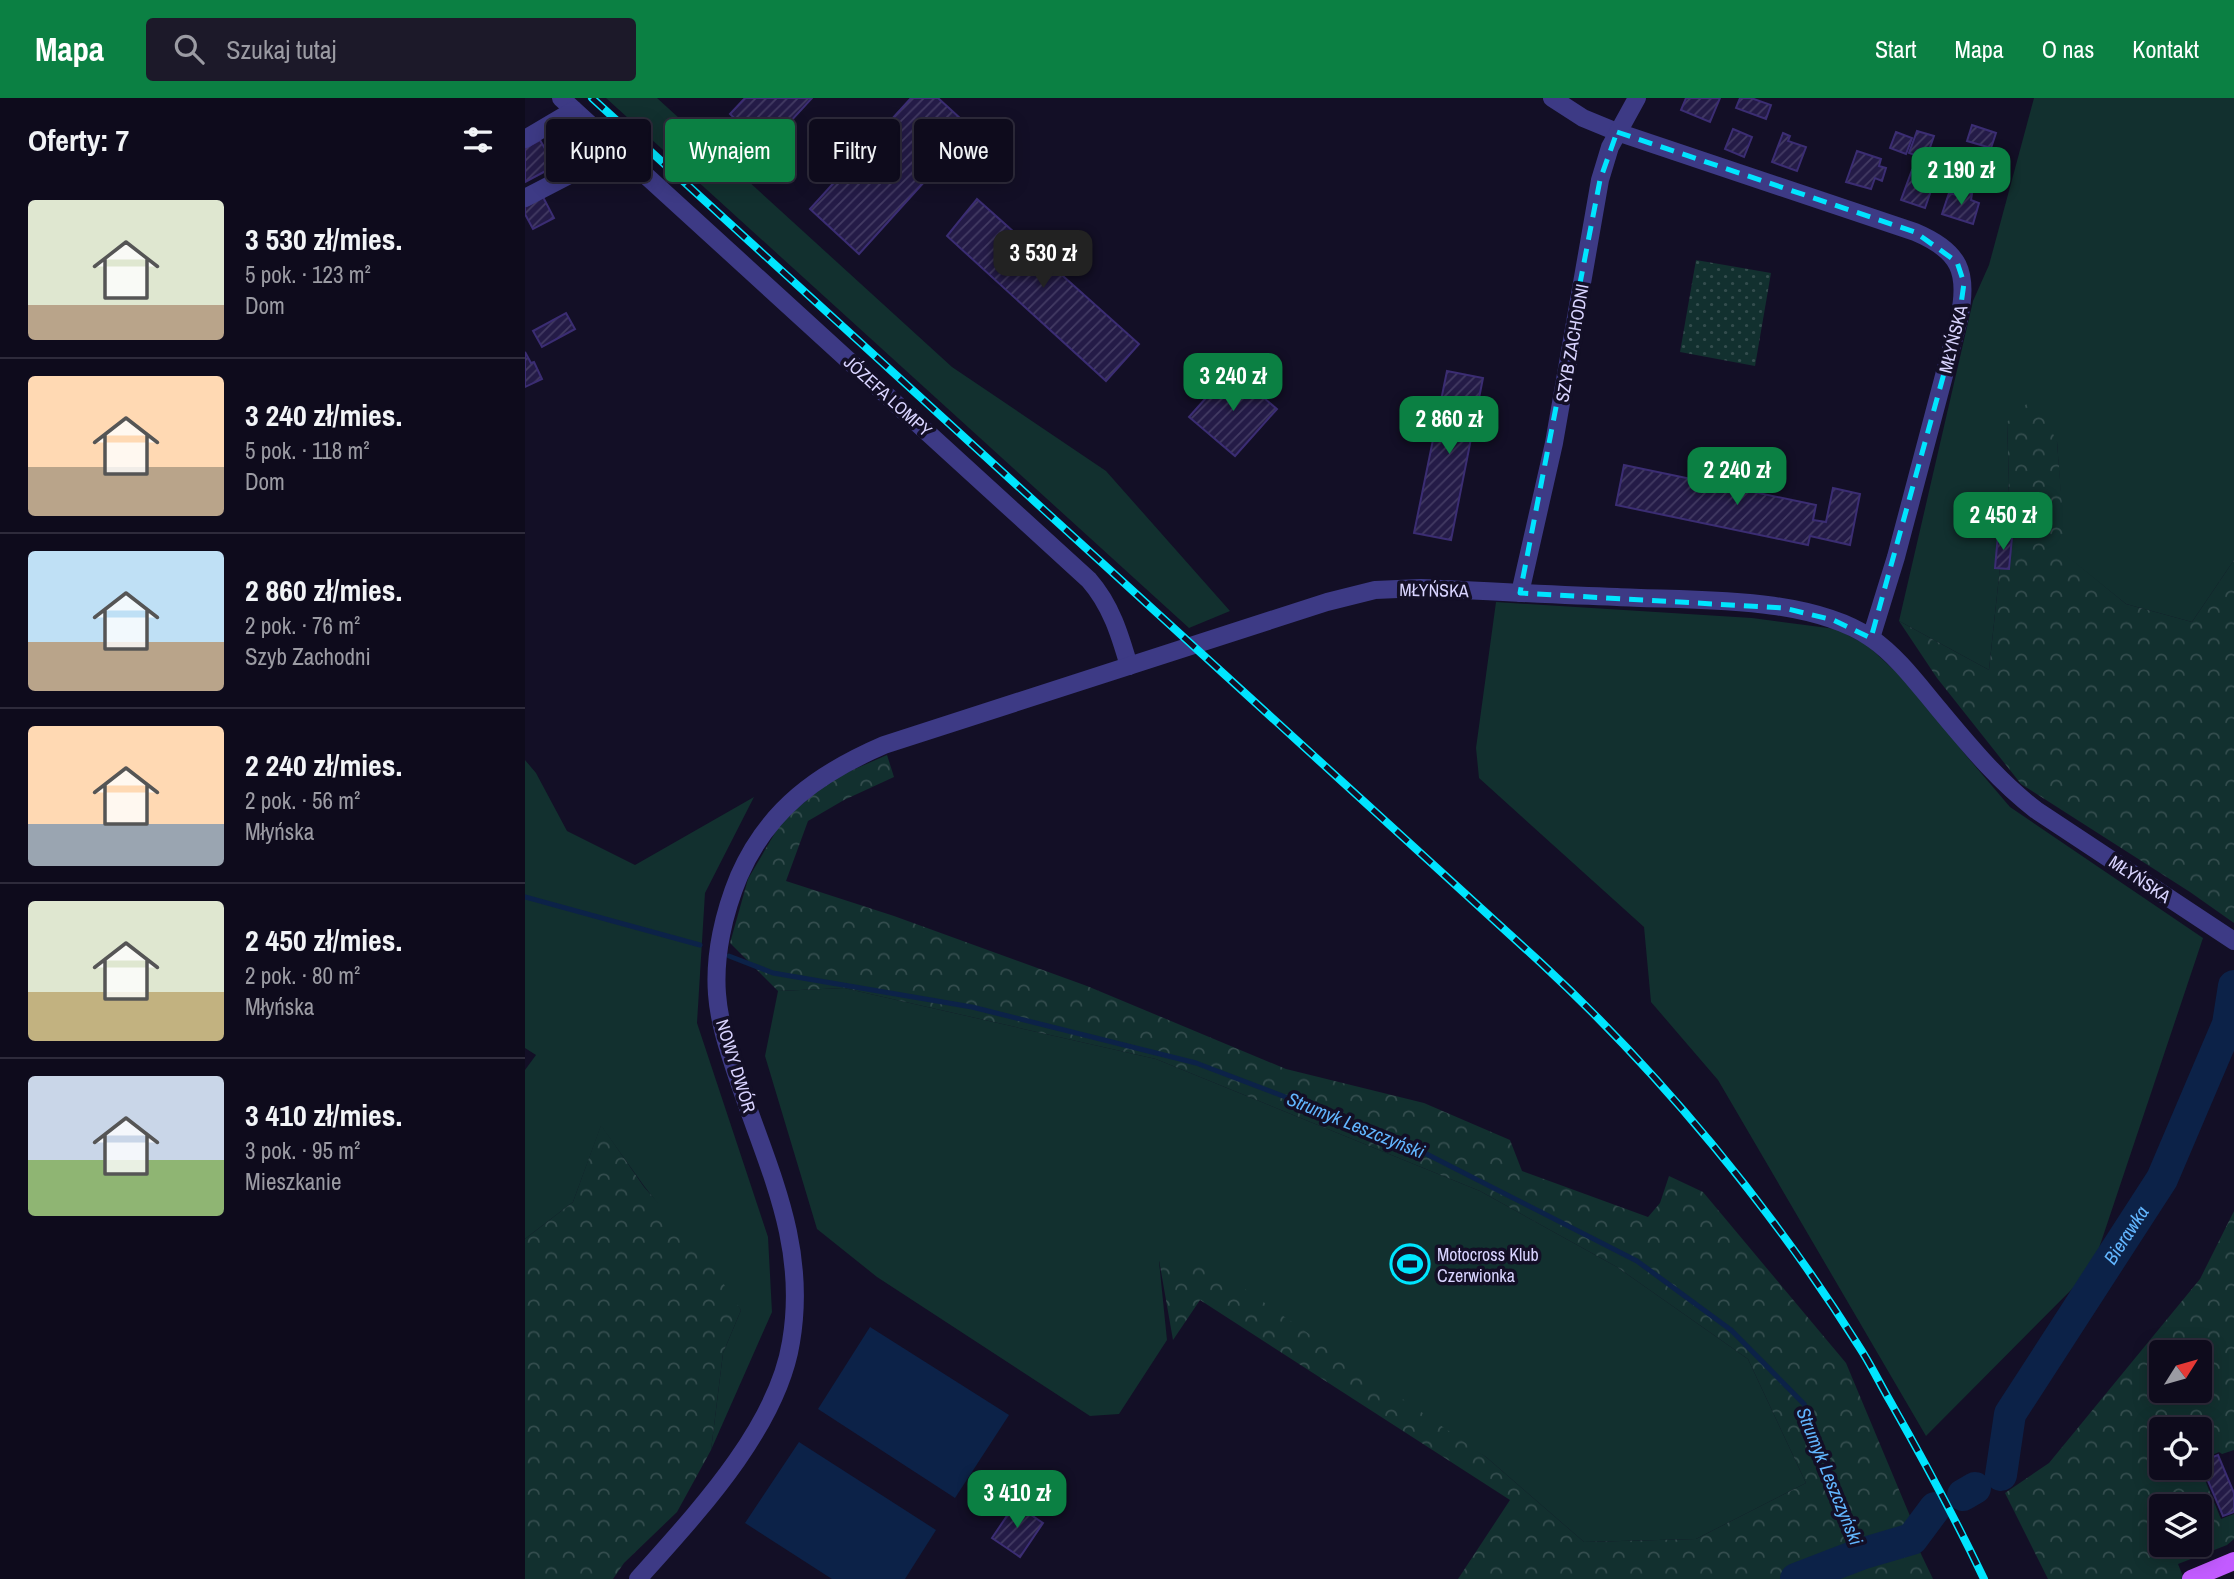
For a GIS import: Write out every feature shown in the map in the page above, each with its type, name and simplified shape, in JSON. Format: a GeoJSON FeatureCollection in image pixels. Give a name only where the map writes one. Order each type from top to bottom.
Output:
{"type":"FeatureCollection","features":[{"type":"Feature","properties":{"kind":"main road"},"geometry":{"type":"LineString","coordinates":[[2192,1579],[2234,1561]]}},
{"type":"Feature","properties":{"kind":"street","name":"MŁYŃSKA"},"geometry":{"type":"LineString","coordinates":[[1552,98],[1583,118],[1617,132],[1908,229],[1937,243],[1957,262],[1963,276],[1964,291],[1959,319],[1896,556],[1871,638]]}},
{"type":"Feature","properties":{"kind":"street","name":"SZYB ZACHODNI"},"geometry":{"type":"LineString","coordinates":[[1520,593],[1552,451],[1601,180],[1607,155],[1617,132],[1637,98]]}},
{"type":"Feature","properties":{"kind":"street","name":"JÓZEFA LOMPY"},"geometry":{"type":"LineString","coordinates":[[525,139],[567,104],[583,119]]}},
{"type":"Feature","properties":{"kind":"street","name":"JÓZEFA LOMPY"},"geometry":{"type":"LineString","coordinates":[[651,181],[1089,580],[1106,603],[1119,632],[1129,666]]}},
{"type":"Feature","properties":{"kind":"street"},"geometry":{"type":"LineString","coordinates":[[525,198],[556,182]]}},
{"type":"Feature","properties":{"kind":"street","name":"MŁYŃSKA"},"geometry":{"type":"LineString","coordinates":[[1129,666],[1345,597],[1375,590],[1421,588],[1724,602],[1784,608],[1833,620],[1871,638],[1907,671],[2010,790],[2234,941]]}},
{"type":"Feature","properties":{"kind":"street","name":"NOWY DWÓR"},"geometry":{"type":"LineString","coordinates":[[638,1579],[695,1515],[743,1449],[771,1401],[784,1370],[791,1343],[796,1280],[790,1232],[728,1048],[717,994],[717,968],[729,903],[749,855],[761,834],[794,799],[828,773],[852,759],[909,736],[1129,666]]}},
{"type":"Feature","properties":{"kind":"highlighted area"},"geometry":{"type":"Polygon","coordinates":[[[1617,132],[1915,232],[1957,262],[1964,283],[1959,319],[1871,638],[1833,620],[1784,608],[1520,593],[1600,180],[1617,132]]]}},
{"type":"Feature","properties":{"kind":"green space"},"geometry":{"type":"Polygon","coordinates":[[[606,98],[657,98],[680,119],[665,119],[665,152],[651,139],[651,119],[629,119],[606,98]]]}},
{"type":"Feature","properties":{"kind":"green space"},"geometry":{"type":"Polygon","coordinates":[[[2034,98],[2234,98],[2234,560],[2192,622],[2126,604],[2065,555],[2057,442],[2007,422],[2009,483],[1989,670],[1899,621],[1973,301],[1989,265],[2034,98]]]}},
{"type":"Feature","properties":{"kind":"green space"},"geometry":{"type":"Polygon","coordinates":[[[698,182],[749,182],[952,367],[1106,471],[1230,611],[1189,628],[698,182]]]}},
{"type":"Feature","properties":{"kind":"green space"},"geometry":{"type":"Polygon","coordinates":[[[1696,260],[1771,273],[1755,366],[1680,352],[1696,260]]]}},
{"type":"Feature","properties":{"kind":"green space"},"geometry":{"type":"Polygon","coordinates":[[[2035,396],[2057,442],[2066,555],[2126,604],[2192,622],[2234,560],[2234,923],[2021,784],[1937,678],[1899,621],[1989,670],[2009,483],[2007,422],[2035,396]]]}},
{"type":"Feature","properties":{"kind":"green space"},"geometry":{"type":"Polygon","coordinates":[[[1496,602],[1752,618],[1836,629],[1867,645],[1922,696],[1964,753],[2010,807],[2203,938],[2092,1269],[1926,1436],[1718,1080],[1651,1002],[1644,927],[1479,778],[1476,748],[1496,602]]]}},
{"type":"Feature","properties":{"kind":"green space"},"geometry":{"type":"Polygon","coordinates":[[[887,755],[894,777],[844,800],[808,821],[786,881],[894,916],[1087,986],[1286,1069],[1424,1103],[1510,1140],[1522,1171],[1648,1217],[1660,1203],[1669,1176],[1703,1192],[1846,1363],[1910,1516],[1910,1531],[1933,1579],[1458,1579],[1510,1500],[1200,1300],[1173,1340],[1159,1260],[1203,1260],[1486,1457],[1584,1542],[1696,1539],[1806,1483],[1748,1359],[1617,1267],[1480,1191],[1156,1059],[844,988],[778,991],[730,943],[748,879],[782,821],[832,779],[887,755]]]}},
{"type":"Feature","properties":{"kind":"green space"},"geometry":{"type":"Polygon","coordinates":[[[525,760],[536,773],[567,831],[635,865],[754,797],[705,893],[697,1023],[768,1237],[772,1312],[711,1450],[723,1353],[741,1310],[644,1186],[601,1126],[573,1202],[525,1239],[525,1070],[536,1055],[525,1048],[525,760]]]}},
{"type":"Feature","properties":{"kind":"green space","name":"Motocross Klub Czerwionka"},"geometry":{"type":"Polygon","coordinates":[[[844,988],[1156,1059],[1480,1191],[1617,1267],[1748,1359],[1806,1483],[1696,1539],[1584,1542],[1486,1457],[1159,1261],[1167,1340],[1119,1414],[1090,1416],[877,1277],[817,1229],[765,1056],[778,991],[844,988]]]}},
{"type":"Feature","properties":{"kind":"green space"},"geometry":{"type":"Polygon","coordinates":[[[601,1125],[644,1187],[706,1257],[741,1310],[723,1353],[711,1450],[677,1512],[624,1563],[613,1579],[525,1579],[525,1239],[573,1202],[601,1125]]]}},
{"type":"Feature","properties":{"kind":"green space"},"geometry":{"type":"Polygon","coordinates":[[[2234,1211],[2234,1450],[2212,1455],[2212,1417],[2149,1417],[2149,1480],[2205,1480],[2211,1494],[2149,1494],[2149,1557],[2196,1557],[2178,1564],[2184,1579],[2048,1579],[2005,1493],[2049,1463],[2149,1341],[2149,1404],[2212,1404],[2212,1340],[2150,1340],[2200,1279],[2234,1211]]]}},
{"type":"Feature","properties":{"kind":"green space"},"geometry":{"type":"Polygon","coordinates":[[[2212,1497],[2221,1519],[2234,1514],[2234,1539],[2212,1551],[2212,1497]]]}},
{"type":"Feature","properties":{"kind":"water"},"geometry":{"type":"Polygon","coordinates":[[[870,1327],[1009,1415],[955,1498],[818,1409],[870,1327]]]}},
{"type":"Feature","properties":{"kind":"water"},"geometry":{"type":"Polygon","coordinates":[[[799,1442],[936,1530],[905,1579],[832,1579],[745,1523],[799,1442]]]}},
{"type":"Feature","properties":{"kind":"building"},"geometry":{"type":"Polygon","coordinates":[[[745,98],[812,98],[793,119],[735,119],[730,114],[745,98]]]}},
{"type":"Feature","properties":{"kind":"building"},"geometry":{"type":"Polygon","coordinates":[[[911,98],[938,98],[961,119],[914,119],[914,182],[924,182],[859,254],[810,209],[835,182],[900,182],[900,119],[892,119],[911,98]]]}},
{"type":"Feature","properties":{"kind":"building"},"geometry":{"type":"Polygon","coordinates":[[[1686,98],[1720,98],[1710,122],[1681,110],[1686,98]]]}},
{"type":"Feature","properties":{"kind":"building"},"geometry":{"type":"Polygon","coordinates":[[[1740,98],[1751,98],[1771,105],[1766,119],[1736,108],[1740,98]]]}},
{"type":"Feature","properties":{"kind":"building"},"geometry":{"type":"Polygon","coordinates":[[[1972,125],[1996,133],[1991,148],[1967,141],[1972,125]]]}},
{"type":"Feature","properties":{"kind":"building"},"geometry":{"type":"Polygon","coordinates":[[[1733,129],[1752,137],[1744,157],[1725,149],[1733,129]]]}},
{"type":"Feature","properties":{"kind":"building"},"geometry":{"type":"Polygon","coordinates":[[[1917,131],[1934,136],[1926,159],[1909,153],[1917,131]]]}},
{"type":"Feature","properties":{"kind":"building"},"geometry":{"type":"Polygon","coordinates":[[[1896,132],[1912,138],[1906,154],[1890,148],[1896,132]]]}},
{"type":"Feature","properties":{"kind":"building"},"geometry":{"type":"Polygon","coordinates":[[[1783,133],[1790,136],[1788,141],[1806,147],[1797,171],[1772,162],[1783,133]]]}},
{"type":"Feature","properties":{"kind":"building"},"geometry":{"type":"Polygon","coordinates":[[[540,140],[546,150],[546,171],[525,182],[525,148],[540,140]]]}},
{"type":"Feature","properties":{"kind":"building"},"geometry":{"type":"Polygon","coordinates":[[[1857,151],[1881,159],[1879,166],[1886,168],[1882,181],[1875,178],[1871,189],[1846,182],[1857,151]]]}},
{"type":"Feature","properties":{"kind":"building"},"geometry":{"type":"Polygon","coordinates":[[[1912,170],[1935,179],[1925,208],[1901,200],[1912,170]]]}},
{"type":"Feature","properties":{"kind":"building"},"geometry":{"type":"Polygon","coordinates":[[[1962,191],[1972,194],[1971,200],[1979,203],[1973,224],[1942,214],[1949,193],[1960,196],[1962,191]]]}},
{"type":"Feature","properties":{"kind":"building"},"geometry":{"type":"Polygon","coordinates":[[[543,197],[554,218],[533,229],[525,214],[525,207],[543,197]]]}},
{"type":"Feature","properties":{"kind":"building"},"geometry":{"type":"Polygon","coordinates":[[[977,199],[1139,344],[1106,381],[947,236],[977,199]]]}},
{"type":"Feature","properties":{"kind":"building"},"geometry":{"type":"Polygon","coordinates":[[[566,313],[575,329],[542,347],[533,331],[566,313]]]}},
{"type":"Feature","properties":{"kind":"building"},"geometry":{"type":"Polygon","coordinates":[[[525,352],[531,363],[534,362],[542,379],[525,387],[525,352]]]}},
{"type":"Feature","properties":{"kind":"building"},"geometry":{"type":"Polygon","coordinates":[[[1231,370],[1277,409],[1235,456],[1189,417],[1231,370]]]}},
{"type":"Feature","properties":{"kind":"building"},"geometry":{"type":"Polygon","coordinates":[[[1447,371],[1483,378],[1451,540],[1414,533],[1447,371]]]}},
{"type":"Feature","properties":{"kind":"building"},"geometry":{"type":"Polygon","coordinates":[[[1624,465],[1816,505],[1813,520],[1826,522],[1833,488],[1860,494],[1850,545],[1810,536],[1808,545],[1616,505],[1624,465]]]}},
{"type":"Feature","properties":{"kind":"building"},"geometry":{"type":"Polygon","coordinates":[[[1998,535],[2012,537],[2009,569],[1995,568],[1998,535]]]}},
{"type":"Feature","properties":{"kind":"building"},"geometry":{"type":"Polygon","coordinates":[[[2218,1455],[2234,1493],[2234,1512],[2223,1516],[2208,1480],[2212,1480],[2212,1457],[2218,1455]]]}},
{"type":"Feature","properties":{"kind":"building"},"geometry":{"type":"Polygon","coordinates":[[[1015,1504],[1043,1523],[1020,1557],[992,1538],[1015,1504]]]}},
{"type":"Feature","properties":{"kind":"waterway","name":"Strumyk Leszczyński"},"geometry":{"type":"LineString","coordinates":[[525,897],[700,945]]}},
{"type":"Feature","properties":{"kind":"waterway","name":"Strumyk Leszczyński"},"geometry":{"type":"LineString","coordinates":[[729,956],[773,973],[972,1007],[1196,1063],[1399,1140],[1637,1261],[1731,1330],[1804,1404],[1861,1554]]}},
{"type":"Feature","properties":{"kind":"waterway","name":"Bierawka"},"geometry":{"type":"LineString","coordinates":[[2001,1475],[2010,1414],[2162,1179],[2228,1024],[2234,986]]}},
{"type":"Feature","properties":{"kind":"waterway","name":"Bierawka"},"geometry":{"type":"LineString","coordinates":[[1963,1495],[1975,1488]]}},
{"type":"Feature","properties":{"kind":"waterway","name":"Bierawka"},"geometry":{"type":"LineString","coordinates":[[1796,1579],[1861,1554],[1912,1539],[1935,1508]]}},
{"type":"Feature","properties":{"kind":"railway"},"geometry":{"type":"LineString","coordinates":[[592,98],[1540,962],[1628,1050],[1671,1096],[1751,1192],[1824,1293],[1862,1352],[1939,1489],[1984,1579]]}},
{"type":"Feature","properties":{"kind":"place","name":"Motocross Klub Czerwionka"},"geometry":{"type":"Point","coordinates":[1410,1264]}}]}
